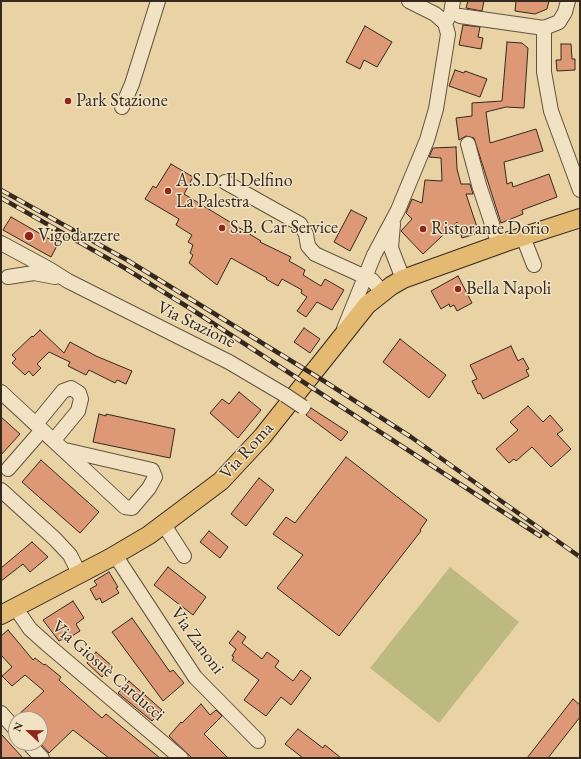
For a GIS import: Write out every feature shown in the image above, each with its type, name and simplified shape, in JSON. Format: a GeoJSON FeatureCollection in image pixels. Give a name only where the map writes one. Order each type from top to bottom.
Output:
{"type":"FeatureCollection","features":[{"type":"Feature","properties":{"kind":"main road","name":"Via Roma"},"geometry":{"type":"LineString","coordinates":[[8,611],[115,555],[164,525],[207,493],[243,459],[340,338],[367,306],[382,292],[403,279],[580,218]]}},
{"type":"Feature","properties":{"kind":"street"},"geometry":{"type":"LineString","coordinates":[[122,107],[132,84],[158,1]]}},
{"type":"Feature","properties":{"kind":"street"},"geometry":{"type":"LineString","coordinates":[[409,1],[435,14],[446,23]]}},
{"type":"Feature","properties":{"kind":"street"},"geometry":{"type":"LineString","coordinates":[[340,338],[383,236],[394,218],[427,140],[436,110],[448,34],[446,23],[454,1]]}},
{"type":"Feature","properties":{"kind":"street"},"geometry":{"type":"LineString","coordinates":[[460,16],[544,28],[559,22],[565,12],[568,1]]}},
{"type":"Feature","properties":{"kind":"street"},"geometry":{"type":"LineString","coordinates":[[544,28],[544,72],[551,112],[580,190]]}},
{"type":"Feature","properties":{"kind":"street"},"geometry":{"type":"LineString","coordinates":[[468,144],[479,186],[499,245]]}},
{"type":"Feature","properties":{"kind":"street"},"geometry":{"type":"LineString","coordinates":[[225,182],[300,224],[306,234],[308,246],[315,254],[372,280],[382,292]]}},
{"type":"Feature","properties":{"kind":"street"},"geometry":{"type":"LineString","coordinates":[[394,218],[390,239],[391,248],[403,279]]}},
{"type":"Feature","properties":{"kind":"street"},"geometry":{"type":"LineString","coordinates":[[523,237],[534,265]]}},
{"type":"Feature","properties":{"kind":"street","name":"Via Stazione"},"geometry":{"type":"LineString","coordinates":[[5,280],[15,265],[16,256],[7,246]]}},
{"type":"Feature","properties":{"kind":"street","name":"Via Stazione"},"geometry":{"type":"LineString","coordinates":[[7,246],[68,281],[229,362],[303,407]]}},
{"type":"Feature","properties":{"kind":"street","name":"Via Stazione"},"geometry":{"type":"LineString","coordinates":[[5,280],[34,273],[46,274],[68,281]]}},
{"type":"Feature","properties":{"kind":"street"},"geometry":{"type":"LineString","coordinates":[[8,469],[63,391],[70,388],[79,393],[81,399],[78,412],[54,440]]}},
{"type":"Feature","properties":{"kind":"street"},"geometry":{"type":"LineString","coordinates":[[1,392],[65,450],[71,459],[125,507],[132,508],[149,488],[155,477],[152,470],[65,450]]}},
{"type":"Feature","properties":{"kind":"street"},"geometry":{"type":"LineString","coordinates":[[1,490],[55,538],[70,554],[79,573]]}},
{"type":"Feature","properties":{"kind":"street"},"geometry":{"type":"LineString","coordinates":[[164,525],[184,556]]}},
{"type":"Feature","properties":{"kind":"street","name":"Via Zanoni"},"geometry":{"type":"LineString","coordinates":[[115,555],[195,677],[258,741]]}},
{"type":"Feature","properties":{"kind":"street","name":"Via Giosuè Carducci"},"geometry":{"type":"LineString","coordinates":[[8,611],[181,758]]}},
{"type":"Feature","properties":{"kind":"street"},"geometry":{"type":"LineString","coordinates":[[1,713],[8,721]]}},
{"type":"Feature","properties":{"kind":"shaded area"},"geometry":{"type":"Polygon","coordinates":[[[450,567],[519,622],[439,723],[370,668],[450,567]]]}},
{"type":"Feature","properties":{"kind":"building"},"geometry":{"type":"Polygon","coordinates":[[[468,1],[484,1],[482,11],[466,8],[468,1]]]}},
{"type":"Feature","properties":{"kind":"building"},"geometry":{"type":"Polygon","coordinates":[[[516,1],[549,1],[547,9],[535,14],[515,11],[516,1]]]}},
{"type":"Feature","properties":{"kind":"building"},"geometry":{"type":"Polygon","coordinates":[[[463,25],[480,27],[478,37],[483,38],[481,49],[459,45],[463,25]]]}},
{"type":"Feature","properties":{"kind":"building"},"geometry":{"type":"Polygon","coordinates":[[[365,26],[392,42],[377,67],[364,60],[360,69],[346,62],[365,26]]]}},
{"type":"Feature","properties":{"kind":"building"},"geometry":{"type":"Polygon","coordinates":[[[507,42],[522,43],[528,48],[524,108],[506,107],[486,112],[490,143],[536,129],[543,151],[504,162],[507,184],[512,182],[513,187],[549,174],[557,197],[522,210],[523,214],[501,223],[474,138],[466,136],[459,140],[456,118],[472,116],[472,103],[502,101],[507,42]]]}},
{"type":"Feature","properties":{"kind":"building"},"geometry":{"type":"Polygon","coordinates":[[[561,44],[571,44],[572,59],[575,59],[575,70],[557,71],[556,60],[561,60],[561,44]]]}},
{"type":"Feature","properties":{"kind":"building"},"geometry":{"type":"Polygon","coordinates":[[[455,70],[464,73],[465,71],[487,79],[480,97],[449,86],[455,70]]]}},
{"type":"Feature","properties":{"kind":"building"},"geometry":{"type":"Polygon","coordinates":[[[456,147],[457,169],[461,184],[470,184],[473,194],[466,194],[479,233],[462,238],[457,222],[423,254],[401,231],[412,219],[406,213],[412,199],[422,203],[425,180],[442,181],[441,158],[429,157],[433,148],[456,147]]]}},
{"type":"Feature","properties":{"kind":"building"},"geometry":{"type":"Polygon","coordinates":[[[171,164],[193,177],[184,194],[261,241],[260,242],[291,257],[289,261],[305,270],[303,275],[321,286],[325,279],[344,290],[332,310],[317,302],[306,317],[297,311],[307,297],[301,293],[302,290],[282,279],[278,286],[266,279],[267,278],[231,258],[217,285],[189,263],[193,255],[190,253],[193,245],[188,242],[192,235],[176,225],[179,219],[145,199],[153,186],[156,188],[171,164]]]}},
{"type":"Feature","properties":{"kind":"building"},"geometry":{"type":"Polygon","coordinates":[[[351,210],[367,218],[350,251],[334,242],[351,210]]]}},
{"type":"Feature","properties":{"kind":"building"},"geometry":{"type":"Polygon","coordinates":[[[11,217],[58,244],[51,257],[3,230],[11,217]]]}},
{"type":"Feature","properties":{"kind":"building"},"geometry":{"type":"Polygon","coordinates":[[[458,276],[472,303],[457,311],[454,305],[450,307],[449,304],[441,309],[431,291],[458,276]]]}},
{"type":"Feature","properties":{"kind":"building"},"geometry":{"type":"Polygon","coordinates":[[[304,328],[320,339],[310,353],[294,342],[304,328]]]}},
{"type":"Feature","properties":{"kind":"building"},"geometry":{"type":"Polygon","coordinates":[[[40,330],[64,353],[70,342],[96,356],[132,371],[126,384],[117,380],[115,383],[89,370],[86,375],[68,366],[70,362],[49,352],[37,364],[41,368],[33,376],[29,371],[25,375],[12,363],[16,359],[12,355],[40,330]]]}},
{"type":"Feature","properties":{"kind":"building"},"geometry":{"type":"Polygon","coordinates":[[[400,339],[446,375],[429,398],[383,362],[400,339]]]}},
{"type":"Feature","properties":{"kind":"building"},"geometry":{"type":"Polygon","coordinates":[[[511,346],[518,361],[523,358],[529,369],[526,370],[529,376],[483,399],[480,393],[478,394],[472,381],[477,379],[470,365],[511,346]]]}},
{"type":"Feature","properties":{"kind":"building"},"geometry":{"type":"Polygon","coordinates":[[[239,392],[261,410],[238,438],[210,413],[222,399],[229,404],[239,392]]]}},
{"type":"Feature","properties":{"kind":"building"},"geometry":{"type":"Polygon","coordinates":[[[528,406],[543,422],[550,415],[563,430],[557,434],[571,449],[551,467],[532,447],[516,461],[514,459],[509,463],[496,449],[518,430],[510,422],[528,406]]]}},
{"type":"Feature","properties":{"kind":"building"},"geometry":{"type":"Polygon","coordinates":[[[311,408],[348,432],[341,441],[306,415],[311,408]]]}},
{"type":"Feature","properties":{"kind":"building"},"geometry":{"type":"Polygon","coordinates":[[[99,414],[106,416],[106,414],[175,429],[170,458],[93,442],[99,414]]]}},
{"type":"Feature","properties":{"kind":"building"},"geometry":{"type":"Polygon","coordinates":[[[1,417],[20,434],[1,455],[1,417]]]}},
{"type":"Feature","properties":{"kind":"building"},"geometry":{"type":"Polygon","coordinates":[[[346,457],[427,520],[420,530],[421,531],[339,636],[277,588],[303,555],[273,534],[286,517],[295,523],[346,457]]]}},
{"type":"Feature","properties":{"kind":"building"},"geometry":{"type":"Polygon","coordinates":[[[41,460],[99,512],[80,533],[22,482],[41,460]]]}},
{"type":"Feature","properties":{"kind":"building"},"geometry":{"type":"Polygon","coordinates":[[[259,478],[274,490],[246,526],[231,514],[259,478]]]}},
{"type":"Feature","properties":{"kind":"building"},"geometry":{"type":"Polygon","coordinates":[[[209,531],[228,547],[220,558],[200,542],[209,531]]]}},
{"type":"Feature","properties":{"kind":"building"},"geometry":{"type":"Polygon","coordinates":[[[32,542],[48,557],[30,572],[23,564],[1,581],[1,568],[32,542]]]}},
{"type":"Feature","properties":{"kind":"building"},"geometry":{"type":"Polygon","coordinates":[[[168,567],[206,597],[193,615],[154,585],[168,567]]]}},
{"type":"Feature","properties":{"kind":"building"},"geometry":{"type":"Polygon","coordinates":[[[109,572],[118,587],[116,588],[119,593],[102,603],[100,598],[96,600],[90,589],[97,585],[94,581],[109,572]]]}},
{"type":"Feature","properties":{"kind":"building"},"geometry":{"type":"Polygon","coordinates":[[[73,601],[84,618],[76,624],[80,631],[64,641],[63,639],[59,641],[43,620],[73,601]]]}},
{"type":"Feature","properties":{"kind":"building"},"geometry":{"type":"Polygon","coordinates":[[[132,618],[170,672],[173,670],[184,683],[163,701],[112,632],[132,618]]]}},
{"type":"Feature","properties":{"kind":"building"},"geometry":{"type":"Polygon","coordinates":[[[8,630],[33,660],[35,658],[44,665],[45,664],[61,677],[59,680],[102,718],[106,714],[160,758],[109,758],[73,730],[49,753],[47,751],[48,711],[22,711],[44,691],[25,675],[12,686],[2,676],[12,667],[1,655],[1,636],[8,630]]]}},
{"type":"Feature","properties":{"kind":"building"},"geometry":{"type":"Polygon","coordinates":[[[238,631],[246,637],[242,643],[262,659],[267,652],[279,661],[275,667],[293,681],[301,670],[311,678],[291,705],[281,697],[266,716],[244,700],[259,680],[232,660],[234,657],[232,656],[236,649],[229,643],[238,631]]]}},
{"type":"Feature","properties":{"kind":"building"},"geometry":{"type":"Polygon","coordinates":[[[96,652],[112,666],[102,677],[87,663],[96,652]]]}},
{"type":"Feature","properties":{"kind":"building"},"geometry":{"type":"Polygon","coordinates":[[[129,681],[162,710],[152,721],[118,693],[129,681]]]}},
{"type":"Feature","properties":{"kind":"building"},"geometry":{"type":"Polygon","coordinates":[[[573,699],[580,705],[580,717],[548,758],[527,758],[573,699]]]}},
{"type":"Feature","properties":{"kind":"building"},"geometry":{"type":"Polygon","coordinates":[[[201,704],[210,715],[216,710],[222,716],[204,734],[228,758],[192,758],[169,736],[181,722],[182,723],[201,704]]]}},
{"type":"Feature","properties":{"kind":"building"},"geometry":{"type":"Polygon","coordinates":[[[298,729],[323,748],[325,745],[341,758],[303,758],[285,744],[298,729]]]}},
{"type":"Feature","properties":{"kind":"building"},"geometry":{"type":"Polygon","coordinates":[[[1,734],[8,742],[8,751],[17,751],[23,758],[1,758],[1,734]]]}},
{"type":"Feature","properties":{"kind":"railway"},"geometry":{"type":"LineString","coordinates":[[1,190],[127,260],[324,381],[411,437],[580,557]]}},
{"type":"Feature","properties":{"kind":"railway"},"geometry":{"type":"LineString","coordinates":[[1,198],[123,267],[191,309],[540,536]]}},
{"type":"Feature","properties":{"kind":"place","name":"Park Stazione"},"geometry":{"type":"Point","coordinates":[68,101]}},
{"type":"Feature","properties":{"kind":"place","name":"A.S.D. Il Delfino La Palestra"},"geometry":{"type":"Point","coordinates":[168,191]}},
{"type":"Feature","properties":{"kind":"place","name":"S.B. Car Service"},"geometry":{"type":"Point","coordinates":[222,228]}},
{"type":"Feature","properties":{"kind":"place","name":"Ristorante Dorio"},"geometry":{"type":"Point","coordinates":[423,229]}},
{"type":"Feature","properties":{"kind":"place","name":"Vigodarzere"},"geometry":{"type":"Point","coordinates":[29,236]}},
{"type":"Feature","properties":{"kind":"place","name":"Bella Napoli"},"geometry":{"type":"Point","coordinates":[458,289]}}]}
